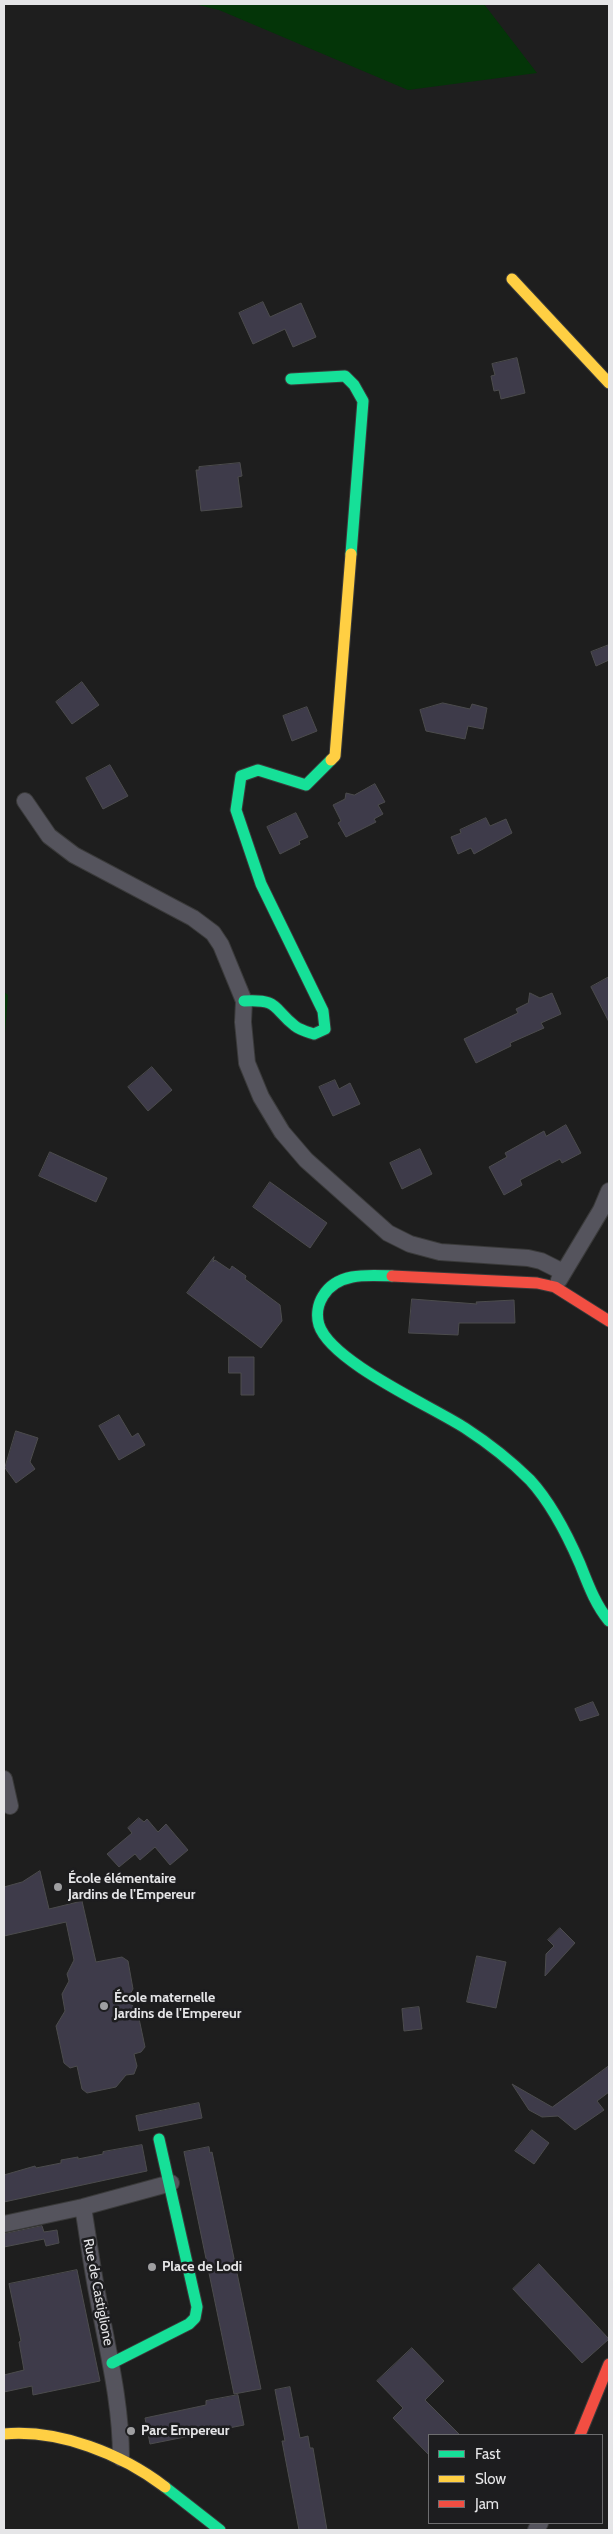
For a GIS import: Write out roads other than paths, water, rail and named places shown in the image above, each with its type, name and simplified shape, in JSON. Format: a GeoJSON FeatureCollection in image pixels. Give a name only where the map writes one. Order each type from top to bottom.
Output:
{"type":"FeatureCollection","features":[{"type":"Feature","properties":{"kind":"street"},"geometry":{"type":"LineString","coordinates":[[512,279],[609,383]]}},
{"type":"Feature","properties":{"kind":"street"},"geometry":{"type":"LineString","coordinates":[[244,1001],[262,1000],[276,1005],[296,1027],[314,1034],[325,1029],[323,1011],[261,884],[236,810],[241,776],[258,770],[306,785],[335,756],[363,401],[354,385],[345,376],[291,379]]}},
{"type":"Feature","properties":{"kind":"street"},"geometry":{"type":"LineString","coordinates":[[25,801],[49,836],[74,855],[193,918],[213,933],[221,945],[244,1001],[242,1022],[247,1062],[261,1097],[282,1132],[306,1160],[382,1228],[410,1244],[440,1252],[528,1258],[541,1261],[564,1272]]}},
{"type":"Feature","properties":{"kind":"street"},"geometry":{"type":"LineString","coordinates":[[555,1287],[602,1210],[609,1191]]}},
{"type":"Feature","properties":{"kind":"street"},"geometry":{"type":"LineString","coordinates":[[609,1321],[555,1287],[537,1283],[365,1275],[346,1278],[332,1284],[323,1294],[317,1309],[319,1327],[336,1348],[368,1371],[456,1422],[495,1449],[532,1484],[551,1510],[573,1549],[595,1599],[603,1615],[609,1621]]}},
{"type":"Feature","properties":{"kind":"street"},"geometry":{"type":"LineString","coordinates":[[4,1779],[10,1806]]}},
{"type":"Feature","properties":{"kind":"street"},"geometry":{"type":"LineString","coordinates":[[112,2363],[189,2324],[195,2318],[197,2307],[171,2183],[159,2139]]}},
{"type":"Feature","properties":{"kind":"street"},"geometry":{"type":"LineString","coordinates":[[4,2224],[83,2207],[171,2183]]}},
{"type":"Feature","properties":{"kind":"street","name":"Rue de Castiglione"},"geometry":{"type":"LineString","coordinates":[[83,2207],[98,2298],[112,2363],[121,2430],[120,2458]]}},
{"type":"Feature","properties":{"kind":"street"},"geometry":{"type":"LineString","coordinates":[[580,2434],[609,2364]]}},
{"type":"Feature","properties":{"kind":"street"},"geometry":{"type":"LineString","coordinates":[[4,2434],[26,2432],[47,2435],[120,2458],[149,2475],[220,2530]]}},
{"type":"Feature","properties":{"kind":"place","name":"École élémentaire Jardins de l'Empereur"},"geometry":{"type":"Point","coordinates":[58,1887]}},
{"type":"Feature","properties":{"kind":"place","name":"École maternelle Jardins de l'Empereur"},"geometry":{"type":"Point","coordinates":[104,2006]}},
{"type":"Feature","properties":{"kind":"place","name":"Place de Lodi"},"geometry":{"type":"Point","coordinates":[152,2267]}},
{"type":"Feature","properties":{"kind":"place","name":"Parc Empereur"},"geometry":{"type":"Point","coordinates":[131,2431]}}]}
